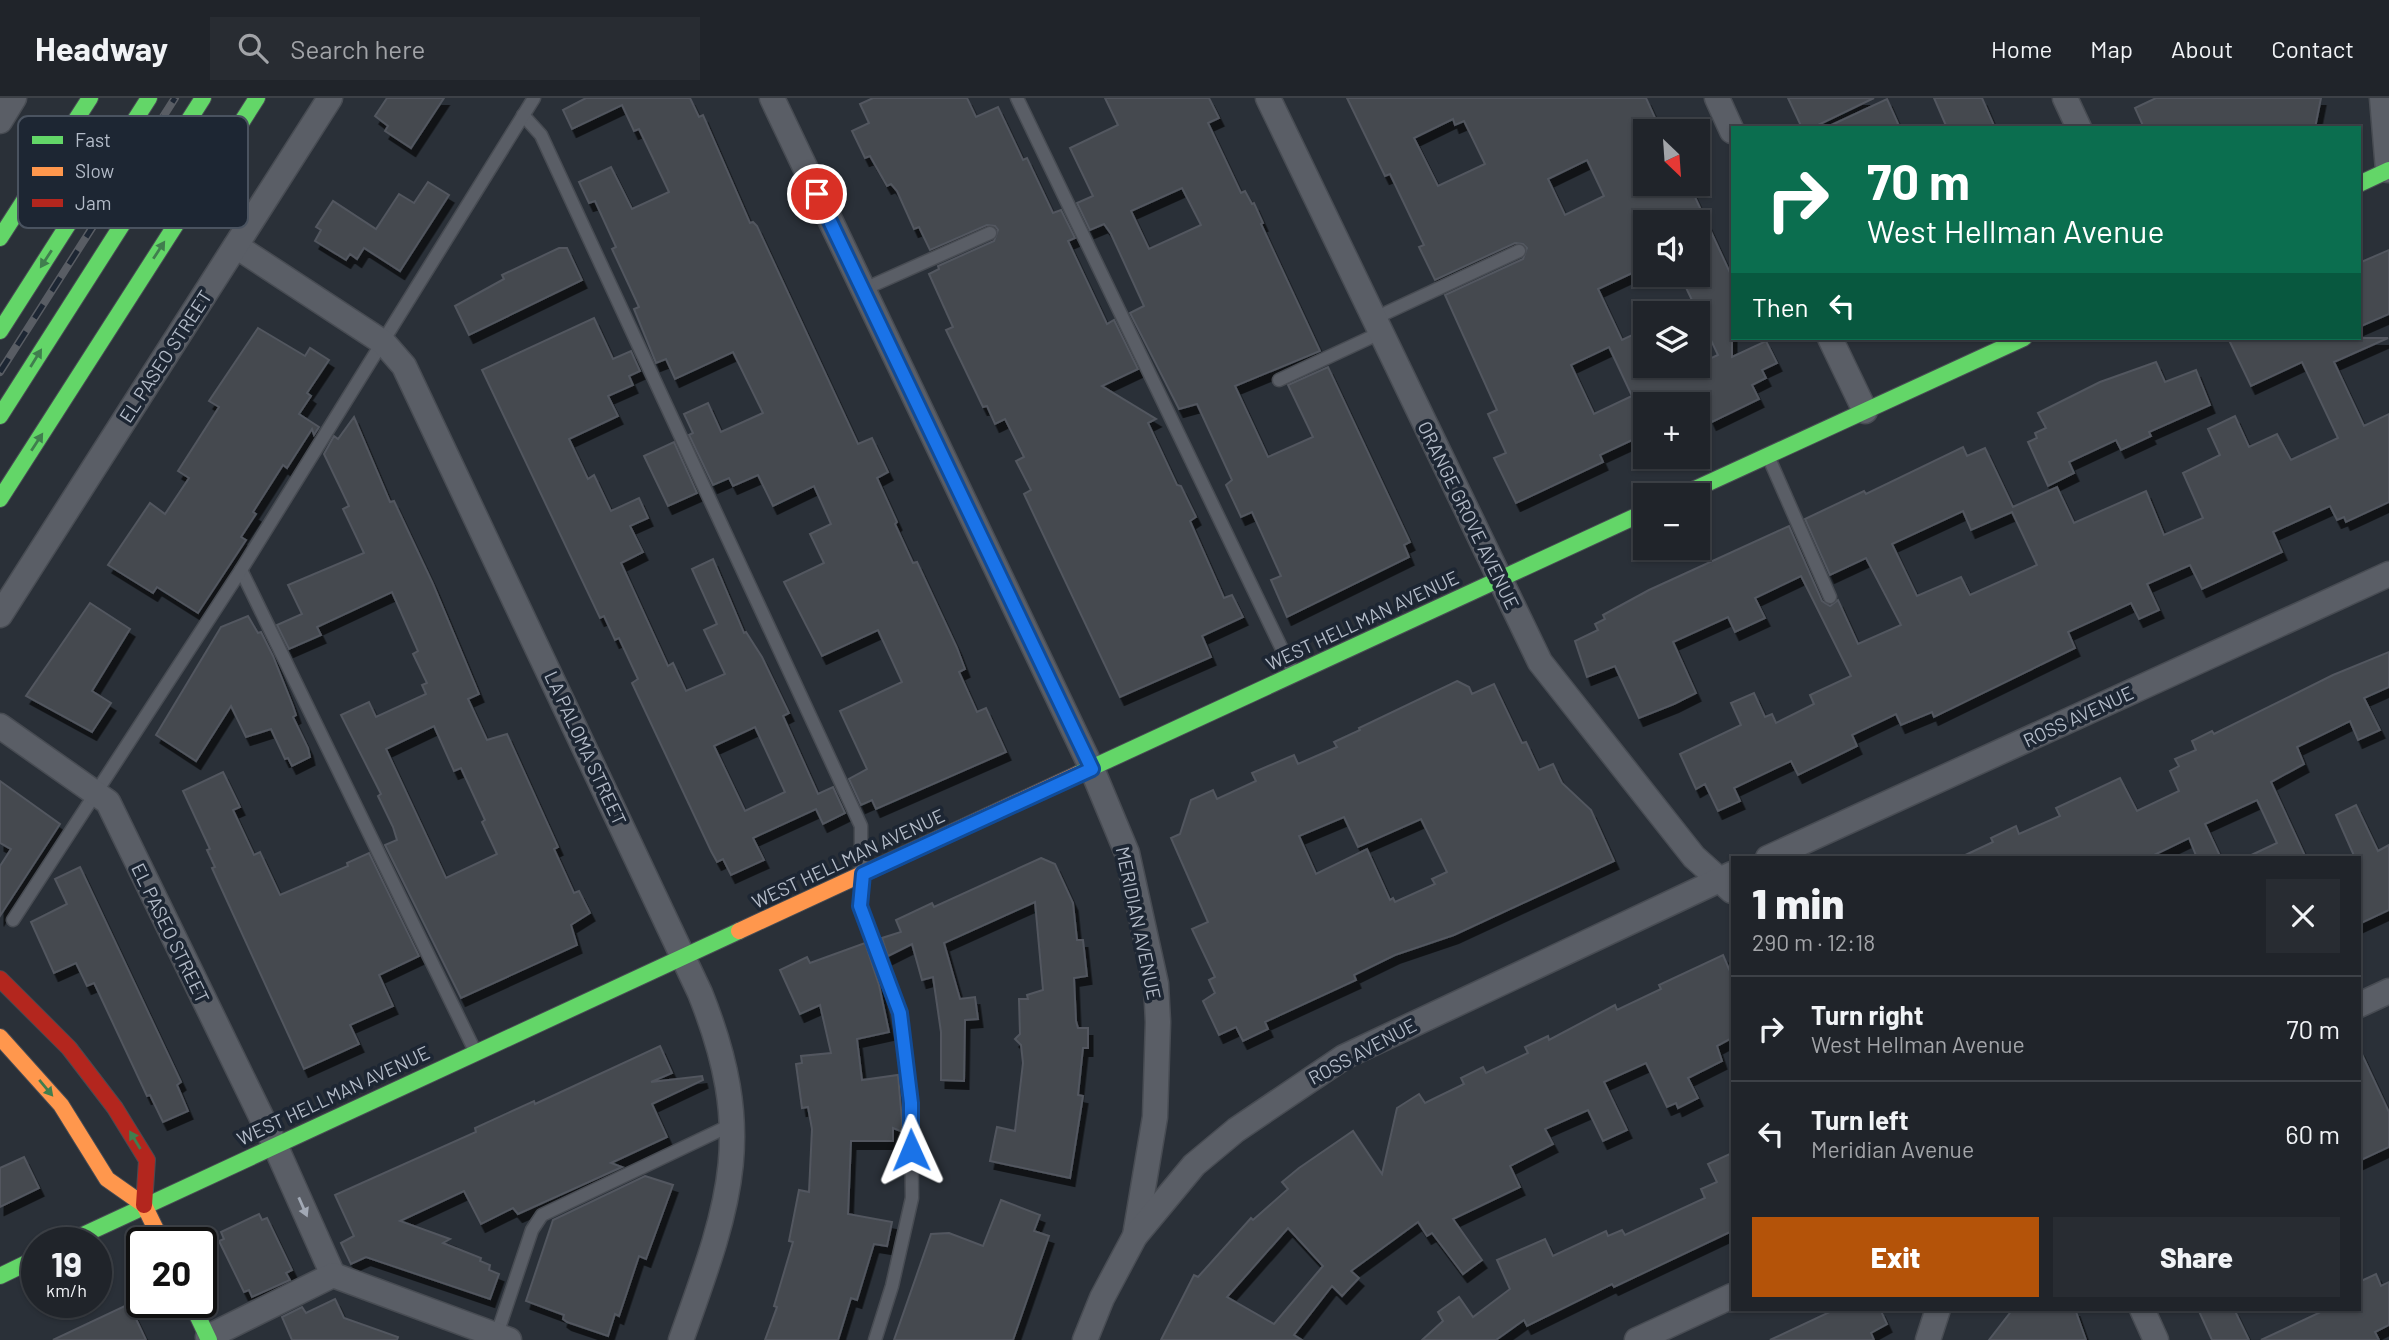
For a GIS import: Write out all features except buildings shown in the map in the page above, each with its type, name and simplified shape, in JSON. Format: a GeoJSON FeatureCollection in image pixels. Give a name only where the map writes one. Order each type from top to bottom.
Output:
{"type":"FeatureCollection","features":[{"type":"Feature","properties":{"kind":"main road"},"geometry":{"type":"LineString","coordinates":[[78,116],[90,98]]}},
{"type":"Feature","properties":{"kind":"main road"},"geometry":{"type":"LineString","coordinates":[[137,116],[149,98]]}},
{"type":"Feature","properties":{"kind":"main road"},"geometry":{"type":"LineString","coordinates":[[192,116],[203,98]]}},
{"type":"Feature","properties":{"kind":"main road"},"geometry":{"type":"LineString","coordinates":[[245,116],[257,98]]}},
{"type":"Feature","properties":{"kind":"main road"},"geometry":{"type":"LineString","coordinates":[[2361,183],[2388,170]]}},
{"type":"Feature","properties":{"kind":"main road"},"geometry":{"type":"LineString","coordinates":[[0,238],[18,210]]}},
{"type":"Feature","properties":{"kind":"main road"},"geometry":{"type":"LineString","coordinates":[[0,331],[66,228]]}},
{"type":"Feature","properties":{"kind":"main road"},"geometry":{"type":"LineString","coordinates":[[0,416],[120,228]]}},
{"type":"Feature","properties":{"kind":"main road"},"geometry":{"type":"LineString","coordinates":[[0,499],[174,228]]}},
{"type":"Feature","properties":{"kind":"main road"},"geometry":{"type":"LineString","coordinates":[[1708,483],[2020,340]]}},
{"type":"Feature","properties":{"kind":"main road","name":"WEST HELLMAN AVENUE"},"geometry":{"type":"LineString","coordinates":[[99,1227],[1633,518]]}},
{"type":"Feature","properties":{"kind":"main road"},"geometry":{"type":"LineString","coordinates":[[0,979],[69,1048],[116,1108],[148,1160],[144,1205]]}},
{"type":"Feature","properties":{"kind":"main road"},"geometry":{"type":"LineString","coordinates":[[0,1037],[61,1105],[107,1179],[144,1205],[155,1227]]}},
{"type":"Feature","properties":{"kind":"main road"},"geometry":{"type":"LineString","coordinates":[[0,1276],[21,1266]]}},
{"type":"Feature","properties":{"kind":"main road"},"geometry":{"type":"LineString","coordinates":[[199,1318],[209,1339]]}},
{"type":"Feature","properties":{"kind":"street"},"geometry":{"type":"LineString","coordinates":[[0,121],[14,98]]}},
{"type":"Feature","properties":{"kind":"street","name":"EL PASEO STREET"},"geometry":{"type":"LineString","coordinates":[[248,227],[330,98]]}},
{"type":"Feature","properties":{"kind":"street","name":"MERIDIAN AVENUE"},"geometry":{"type":"LineString","coordinates":[[772,98],[1092,769],[1127,853],[1156,985],[1158,1022],[1155,1117],[1135,1236]]}},
{"type":"Feature","properties":{"kind":"street"},"geometry":{"type":"LineString","coordinates":[[1717,98],[1731,129]]}},
{"type":"Feature","properties":{"kind":"street"},"geometry":{"type":"LineString","coordinates":[[2065,98],[2078,126]]}},
{"type":"Feature","properties":{"kind":"street"},"geometry":{"type":"LineString","coordinates":[[2382,98],[2388,170]]}},
{"type":"Feature","properties":{"kind":"street","name":"ORANGE GROVE AVENUE"},"geometry":{"type":"LineString","coordinates":[[1274,100],[1376,326],[1540,662],[1694,857],[1729,881]]}},
{"type":"Feature","properties":{"kind":"street","name":"EL PASEO STREET"},"geometry":{"type":"LineString","coordinates":[[0,615],[247,228]]}},
{"type":"Feature","properties":{"kind":"street","name":"LA PALOMA STREET"},"geometry":{"type":"LineString","coordinates":[[236,246],[384,343],[404,366],[424,403],[684,957],[720,1045],[733,1124],[730,1185],[723,1216],[681,1340]]}},
{"type":"Feature","properties":{"kind":"street"},"geometry":{"type":"LineString","coordinates":[[1831,340],[1866,411]]}},
{"type":"Feature","properties":{"kind":"street","name":"ROSS AVENUE"},"geometry":{"type":"LineString","coordinates":[[1772,856],[2389,574]]}},
{"type":"Feature","properties":{"kind":"street","name":"EL PASEO STREET"},"geometry":{"type":"LineString","coordinates":[[0,726],[108,802],[275,1145],[333,1275]]}},
{"type":"Feature","properties":{"kind":"street","name":"ROSS AVENUE"},"geometry":{"type":"LineString","coordinates":[[1085,1340],[1102,1298],[1135,1236],[1194,1165],[1236,1130],[1344,1057],[1729,881]]}},
{"type":"Feature","properties":{"kind":"street"},"geometry":{"type":"LineString","coordinates":[[2361,1004],[2389,991]]}},
{"type":"Feature","properties":{"kind":"street"},"geometry":{"type":"LineString","coordinates":[[209,1339],[333,1275],[501,1338]]}},
{"type":"Feature","properties":{"kind":"street"},"geometry":{"type":"LineString","coordinates":[[1637,1340],[1731,1296]]}},
{"type":"Feature","properties":{"kind":"street"},"geometry":{"type":"LineString","coordinates":[[1928,1340],[1937,1311]]}},
{"type":"Feature","properties":{"kind":"street"},"geometry":{"type":"LineString","coordinates":[[2143,1311],[2156,1340]]}},
{"type":"Feature","properties":{"kind":"lane"},"geometry":{"type":"LineString","coordinates":[[13,920],[241,570],[534,98]]}},
{"type":"Feature","properties":{"kind":"lane"},"geometry":{"type":"LineString","coordinates":[[1017,98],[1295,674]]}},
{"type":"Feature","properties":{"kind":"lane"},"geometry":{"type":"LineString","coordinates":[[523,115],[541,135],[860,826],[863,874],[860,906],[900,1013],[911,1103],[912,1198],[892,1286],[875,1340]]}},
{"type":"Feature","properties":{"kind":"lane"},"geometry":{"type":"LineString","coordinates":[[862,289],[990,233]]}},
{"type":"Feature","properties":{"kind":"lane"},"geometry":{"type":"LineString","coordinates":[[1279,380],[1519,251]]}},
{"type":"Feature","properties":{"kind":"lane"},"geometry":{"type":"LineString","coordinates":[[1768,456],[1830,597]]}},
{"type":"Feature","properties":{"kind":"lane"},"geometry":{"type":"LineString","coordinates":[[241,570],[475,1053]]}},
{"type":"Feature","properties":{"kind":"lane"},"geometry":{"type":"LineString","coordinates":[[501,1338],[532,1230],[542,1215],[733,1124]]}},
{"type":"Feature","properties":{"kind":"railway"},"geometry":{"type":"LineString","coordinates":[[164,116],[175,98]]}},
{"type":"Feature","properties":{"kind":"railway"},"geometry":{"type":"LineString","coordinates":[[0,372],[92,228]]}},
{"type":"Feature","properties":{"kind":"traffic: fast"},"geometry":{"type":"LineString","coordinates":[[78,116],[90,98]]}},
{"type":"Feature","properties":{"kind":"traffic: fast"},"geometry":{"type":"LineString","coordinates":[[137,116],[149,98]]}},
{"type":"Feature","properties":{"kind":"traffic: fast"},"geometry":{"type":"LineString","coordinates":[[192,116],[203,98]]}},
{"type":"Feature","properties":{"kind":"traffic: fast"},"geometry":{"type":"LineString","coordinates":[[245,116],[257,98]]}},
{"type":"Feature","properties":{"kind":"traffic: fast"},"geometry":{"type":"LineString","coordinates":[[2361,183],[2389,170]]}},
{"type":"Feature","properties":{"kind":"traffic: fast"},"geometry":{"type":"LineString","coordinates":[[0,238],[18,210]]}},
{"type":"Feature","properties":{"kind":"traffic: fast"},"geometry":{"type":"LineString","coordinates":[[0,331],[66,228]]}},
{"type":"Feature","properties":{"kind":"traffic: fast"},"geometry":{"type":"LineString","coordinates":[[0,416],[120,228]]}},
{"type":"Feature","properties":{"kind":"traffic: fast"},"geometry":{"type":"LineString","coordinates":[[0,499],[174,228]]}},
{"type":"Feature","properties":{"kind":"traffic: fast"},"geometry":{"type":"LineString","coordinates":[[1708,483],[2020,340]]}},
{"type":"Feature","properties":{"kind":"traffic: fast"},"geometry":{"type":"LineString","coordinates":[[1078,774],[1633,518]]}},
{"type":"Feature","properties":{"kind":"traffic: fast"},"geometry":{"type":"LineString","coordinates":[[100,1227],[739,931]]}},
{"type":"Feature","properties":{"kind":"traffic: fast"},"geometry":{"type":"LineString","coordinates":[[0,1276],[21,1266]]}},
{"type":"Feature","properties":{"kind":"traffic: fast"},"geometry":{"type":"LineString","coordinates":[[199,1318],[209,1340]]}},
{"type":"Feature","properties":{"kind":"traffic: slow"},"geometry":{"type":"LineString","coordinates":[[739,931],[1078,774]]}},
{"type":"Feature","properties":{"kind":"traffic: slow"},"geometry":{"type":"LineString","coordinates":[[0,1037],[61,1105],[107,1179],[144,1205],[155,1227]]}},
{"type":"Feature","properties":{"kind":"traffic: jam"},"geometry":{"type":"LineString","coordinates":[[0,979],[69,1048],[115,1108],[147,1160],[144,1205]]}},
{"type":"Feature","properties":{"kind":"route"},"geometry":{"type":"LineString","coordinates":[[817,194],[1092,769],[863,874],[860,906],[900,1013],[911,1103],[911,1150]]}}]}
